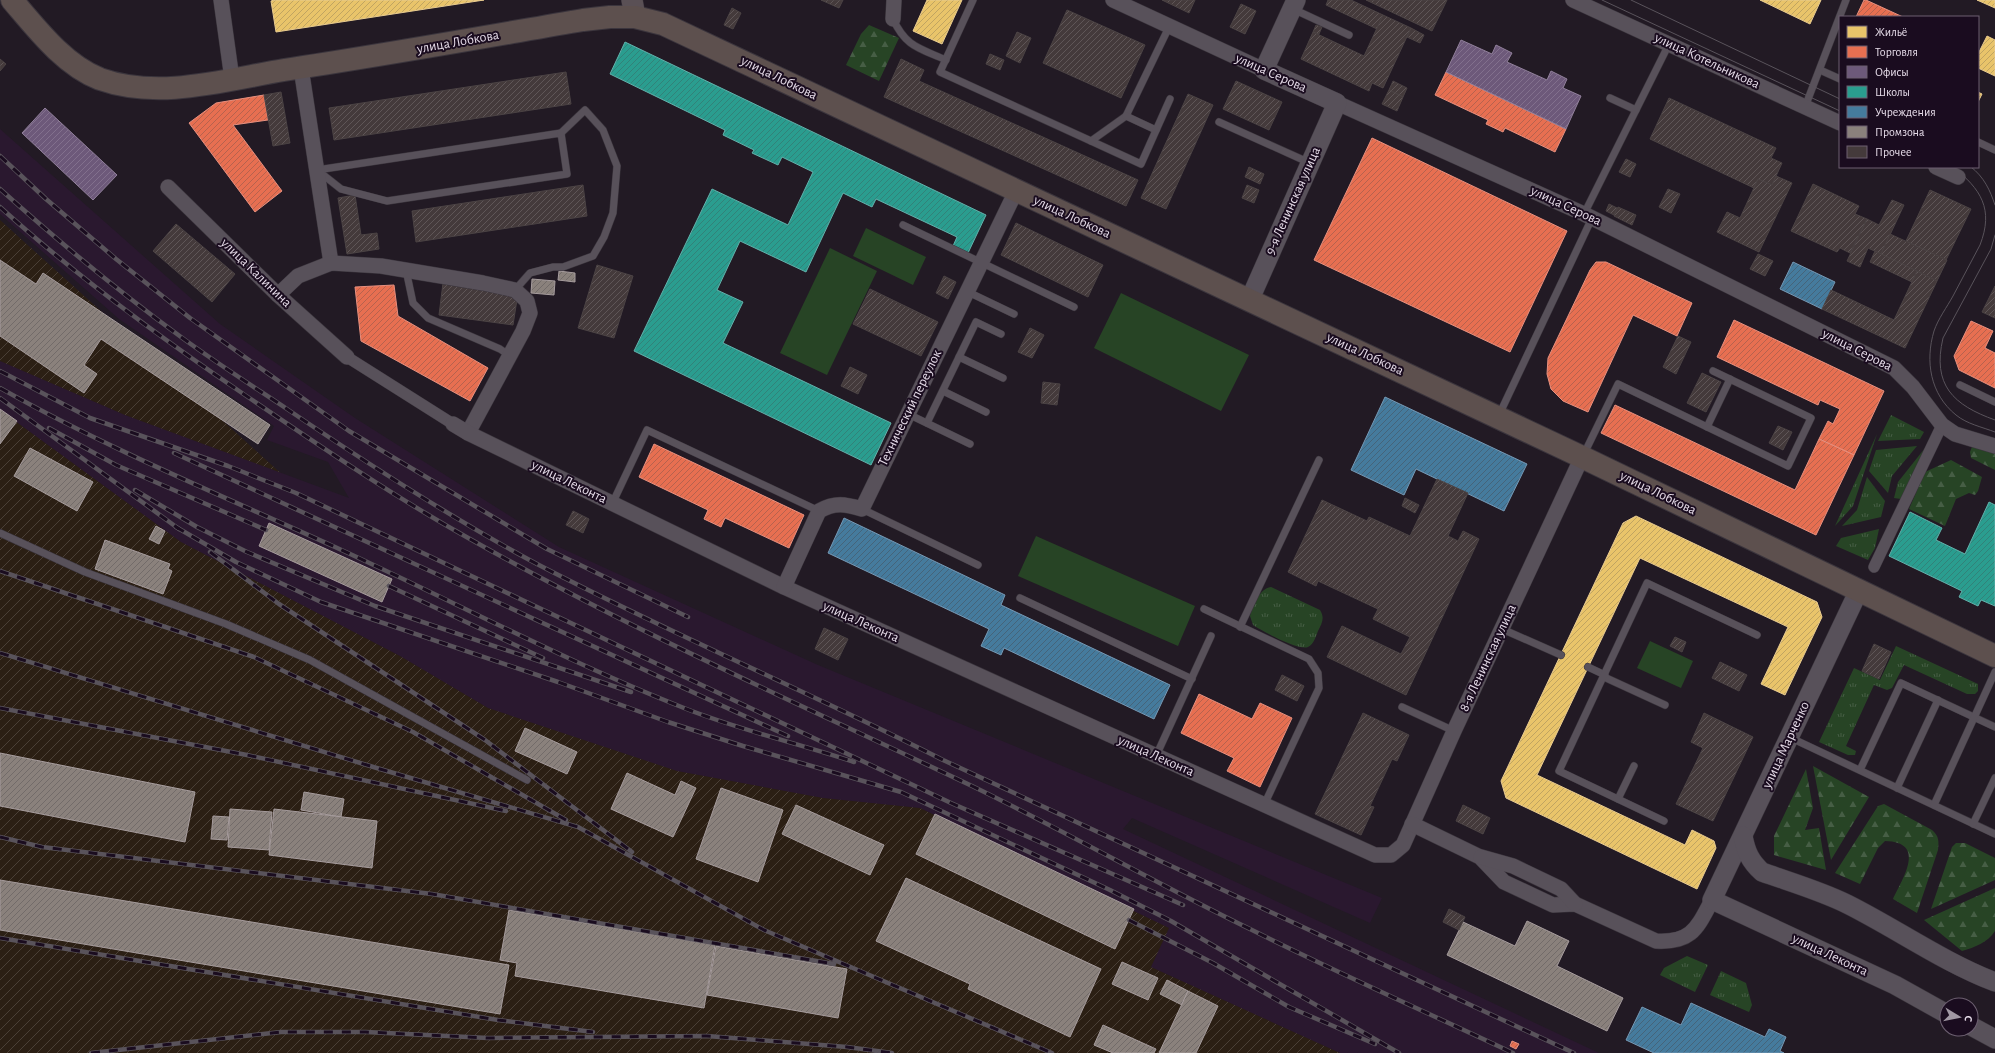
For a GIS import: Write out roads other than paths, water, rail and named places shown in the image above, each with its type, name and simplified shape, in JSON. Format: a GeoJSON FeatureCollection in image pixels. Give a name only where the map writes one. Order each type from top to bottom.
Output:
{"type":"FeatureCollection","features":[{"type":"Feature","properties":{"kind":"main road","name":"улица Лобкова"},"geometry":{"type":"LineString","coordinates":[[12,0],[60,52],[82,70],[100,79],[136,87],[156,89],[232,80],[583,20],[610,17],[634,9],[1016,191],[1250,299],[1995,656]]}},
{"type":"Feature","properties":{"kind":"street"},"geometry":{"type":"LineString","coordinates":[[220,0],[232,80]]}},
{"type":"Feature","properties":{"kind":"street"},"geometry":{"type":"LineString","coordinates":[[892,19],[894,0]]}},
{"type":"Feature","properties":{"kind":"street","name":"улица Серова"},"geometry":{"type":"LineString","coordinates":[[1113,0],[1169,27],[1588,216],[1894,368],[1913,387],[1942,425],[1955,434],[1995,446]]}},
{"type":"Feature","properties":{"kind":"street","name":"улица Котельникова"},"geometry":{"type":"LineString","coordinates":[[1573,0],[1839,123]]}},
{"type":"Feature","properties":{"kind":"street"},"geometry":{"type":"LineString","coordinates":[[1264,70],[1294,4]]}},
{"type":"Feature","properties":{"kind":"street"},"geometry":{"type":"LineString","coordinates":[[301,68],[331,263]]}},
{"type":"Feature","properties":{"kind":"street","name":"9-я Ленинская улица"},"geometry":{"type":"LineString","coordinates":[[1250,299],[1337,102]]}},
{"type":"Feature","properties":{"kind":"street"},"geometry":{"type":"LineString","coordinates":[[1938,168],[1958,178]]}},
{"type":"Feature","properties":{"kind":"street","name":"улица Калинина"},"geometry":{"type":"LineString","coordinates":[[168,187],[278,295],[347,357]]}},
{"type":"Feature","properties":{"kind":"street","name":"Технический переулок"},"geometry":{"type":"LineString","coordinates":[[862,509],[1016,191]]}},
{"type":"Feature","properties":{"kind":"street"},"geometry":{"type":"LineString","coordinates":[[278,295],[298,276],[331,263],[381,266],[483,282],[515,290],[527,301],[530,313],[523,331],[468,433]]}},
{"type":"Feature","properties":{"kind":"street","name":"улица Леконта"},"geometry":{"type":"LineString","coordinates":[[347,357],[468,433],[613,502],[784,587],[1375,855],[1390,855]]}},
{"type":"Feature","properties":{"kind":"street"},"geometry":{"type":"LineString","coordinates":[[1874,567],[1942,425]]}},
{"type":"Feature","properties":{"kind":"street","name":"8-я Ленинская улица"},"geometry":{"type":"LineString","coordinates":[[1390,855],[1403,845],[1454,731],[1582,457]]}},
{"type":"Feature","properties":{"kind":"street"},"geometry":{"type":"LineString","coordinates":[[784,587],[819,511],[829,505],[842,503],[862,509]]}},
{"type":"Feature","properties":{"kind":"street","name":"улица Марченко"},"geometry":{"type":"LineString","coordinates":[[1712,900],[1859,590]]}},
{"type":"Feature","properties":{"kind":"street"},"geometry":{"type":"LineString","coordinates":[[1412,824],[1480,857],[1504,882],[1553,905],[1575,904],[1656,941],[1670,941],[1690,935],[1698,927],[1712,900]]}},
{"type":"Feature","properties":{"kind":"street"},"geometry":{"type":"LineString","coordinates":[[1743,836],[1747,853],[1752,863],[1762,872],[1846,903],[1967,971],[1995,982]]}},
{"type":"Feature","properties":{"kind":"street","name":"улица Леконта"},"geometry":{"type":"LineString","coordinates":[[1712,900],[1895,985],[1939,1010]]}},
{"type":"Feature","properties":{"kind":"street"},"geometry":{"type":"LineString","coordinates":[[1979,1030],[1995,1039]]}},
{"type":"Feature","properties":{"kind":"lane"},"geometry":{"type":"LineString","coordinates":[[973,0],[940,72],[1141,164],[1170,99]]}},
{"type":"Feature","properties":{"kind":"lane"},"geometry":{"type":"LineString","coordinates":[[1840,16],[1846,0]]}},
{"type":"Feature","properties":{"kind":"lane"},"geometry":{"type":"LineString","coordinates":[[1294,4],[1348,35]]}},
{"type":"Feature","properties":{"kind":"lane"},"geometry":{"type":"LineString","coordinates":[[892,19],[899,33],[908,43],[946,60]]}},
{"type":"Feature","properties":{"kind":"lane"},"geometry":{"type":"LineString","coordinates":[[1805,107],[1839,19]]}},
{"type":"Feature","properties":{"kind":"lane"},"geometry":{"type":"LineString","coordinates":[[1091,141],[1126,116],[1169,27]]}},
{"type":"Feature","properties":{"kind":"lane"},"geometry":{"type":"LineString","coordinates":[[1498,417],[1636,110],[1669,44]]}},
{"type":"Feature","properties":{"kind":"lane"},"geometry":{"type":"LineString","coordinates":[[1820,70],[1839,79]]}},
{"type":"Feature","properties":{"kind":"lane"},"geometry":{"type":"LineString","coordinates":[[1610,98],[1636,110]]}},
{"type":"Feature","properties":{"kind":"lane"},"geometry":{"type":"LineString","coordinates":[[317,170],[561,133],[586,110],[603,130],[617,166],[613,213],[604,237],[593,256],[563,267],[553,267],[530,273],[515,290]]}},
{"type":"Feature","properties":{"kind":"lane"},"geometry":{"type":"LineString","coordinates":[[1126,116],[1156,130]]}},
{"type":"Feature","properties":{"kind":"lane"},"geometry":{"type":"LineString","coordinates":[[1219,122],[1310,163]]}},
{"type":"Feature","properties":{"kind":"lane"},"geometry":{"type":"LineString","coordinates":[[317,170],[341,189],[387,201],[567,174],[561,133]]}},
{"type":"Feature","properties":{"kind":"lane"},"geometry":{"type":"LineString","coordinates":[[1979,142],[1995,150]]}},
{"type":"Feature","properties":{"kind":"lane"},"geometry":{"type":"LineString","coordinates":[[903,225],[1074,307]]}},
{"type":"Feature","properties":{"kind":"lane"},"geometry":{"type":"LineString","coordinates":[[406,270],[412,303],[428,318],[500,350],[510,356]]}},
{"type":"Feature","properties":{"kind":"lane"},"geometry":{"type":"LineString","coordinates":[[966,292],[1014,314]]}},
{"type":"Feature","properties":{"kind":"lane"},"geometry":{"type":"LineString","coordinates":[[927,423],[976,322],[1001,334]]}},
{"type":"Feature","properties":{"kind":"lane"},"geometry":{"type":"LineString","coordinates":[[959,357],[1003,378]]}},
{"type":"Feature","properties":{"kind":"lane"},"geometry":{"type":"LineString","coordinates":[[1582,457],[1618,384],[1788,466],[1811,418],[1713,371]]}},
{"type":"Feature","properties":{"kind":"lane"},"geometry":{"type":"LineString","coordinates":[[1707,427],[1730,379]]}},
{"type":"Feature","properties":{"kind":"lane"},"geometry":{"type":"LineString","coordinates":[[1960,385],[1995,402]]}},
{"type":"Feature","properties":{"kind":"lane"},"geometry":{"type":"LineString","coordinates":[[943,391],[986,412]]}},
{"type":"Feature","properties":{"kind":"lane"},"geometry":{"type":"LineString","coordinates":[[908,414],[970,444]]}},
{"type":"Feature","properties":{"kind":"lane"},"geometry":{"type":"LineString","coordinates":[[613,502],[647,430],[819,511]]}},
{"type":"Feature","properties":{"kind":"lane"},"geometry":{"type":"LineString","coordinates":[[1240,626],[1319,460]]}},
{"type":"Feature","properties":{"kind":"lane"},"geometry":{"type":"LineString","coordinates":[[862,509],[978,565]]}},
{"type":"Feature","properties":{"kind":"lane"},"geometry":{"type":"LineString","coordinates":[[0,533],[85,572],[226,624],[310,660],[528,780]]}},
{"type":"Feature","properties":{"kind":"lane"},"geometry":{"type":"LineString","coordinates":[[1664,821],[1559,771],[1647,583],[1757,635]]}},
{"type":"Feature","properties":{"kind":"lane"},"geometry":{"type":"LineString","coordinates":[[1020,598],[1192,679]]}},
{"type":"Feature","properties":{"kind":"lane"},"geometry":{"type":"LineString","coordinates":[[1204,609],[1309,659],[1318,673],[1319,688],[1264,805]]}},
{"type":"Feature","properties":{"kind":"lane"},"geometry":{"type":"LineString","coordinates":[[1502,629],[1561,655]]}},
{"type":"Feature","properties":{"kind":"lane"},"geometry":{"type":"LineString","coordinates":[[1156,756],[1211,636]]}},
{"type":"Feature","properties":{"kind":"lane"},"geometry":{"type":"LineString","coordinates":[[1588,667],[1665,706]]}},
{"type":"Feature","properties":{"kind":"lane"},"geometry":{"type":"LineString","coordinates":[[1934,805],[1995,672]]}},
{"type":"Feature","properties":{"kind":"lane"},"geometry":{"type":"LineString","coordinates":[[1860,770],[1902,683],[1995,727]]}},
{"type":"Feature","properties":{"kind":"lane"},"geometry":{"type":"LineString","coordinates":[[1897,788],[1938,700]]}},
{"type":"Feature","properties":{"kind":"lane"},"geometry":{"type":"LineString","coordinates":[[1402,707],[1454,731]]}},
{"type":"Feature","properties":{"kind":"lane"},"geometry":{"type":"LineString","coordinates":[[1789,737],[1995,834]]}},
{"type":"Feature","properties":{"kind":"lane"},"geometry":{"type":"LineString","coordinates":[[1618,799],[1634,766]]}},
{"type":"Feature","properties":{"kind":"lane"},"geometry":{"type":"LineString","coordinates":[[1974,824],[1995,778]]}},
{"type":"Feature","properties":{"kind":"tram line"},"geometry":{"type":"LineString","coordinates":[[1602,0],[1839,111]]}},
{"type":"Feature","properties":{"kind":"tram line"},"geometry":{"type":"LineString","coordinates":[[1631,0],[1839,99]]}},
{"type":"Feature","properties":{"kind":"tram line"},"geometry":{"type":"LineString","coordinates":[[1954,168],[1971,183],[1978,192],[1985,210],[1986,221],[1980,245],[1934,331],[1931,342],[1930,365],[1935,387],[1947,407],[1960,418],[1995,432]]}},
{"type":"Feature","properties":{"kind":"tram line"},"geometry":{"type":"LineString","coordinates":[[1972,168],[1980,175],[1986,184],[1995,205]]}},
{"type":"Feature","properties":{"kind":"tram line"},"geometry":{"type":"LineString","coordinates":[[1995,235],[1991,249],[1943,338],[1940,354],[1941,369],[1944,381],[1949,391],[1957,400],[1968,407],[1995,420]]}},
{"type":"Feature","properties":{"kind":"railway"},"geometry":{"type":"LineString","coordinates":[[0,156],[46,199],[116,259],[190,318],[349,431],[547,549],[688,617]]}},
{"type":"Feature","properties":{"kind":"railway"},"geometry":{"type":"LineString","coordinates":[[0,189],[44,228],[134,302],[194,346],[379,470],[441,509],[537,564],[638,615],[943,760],[1574,1053]]}},
{"type":"Feature","properties":{"kind":"railway"},"geometry":{"type":"LineString","coordinates":[[0,207],[87,281],[179,349],[354,469],[470,539],[593,605],[719,667],[972,786],[1284,946],[1513,1053]]}},
{"type":"Feature","properties":{"kind":"railway"},"geometry":{"type":"LineString","coordinates":[[0,371],[90,418],[228,466],[296,493],[951,803],[1183,905]]}},
{"type":"Feature","properties":{"kind":"railway"},"geometry":{"type":"LineString","coordinates":[[0,388],[124,452],[335,547],[640,690],[705,716],[854,762]]}},
{"type":"Feature","properties":{"kind":"railway"},"geometry":{"type":"LineString","coordinates":[[0,398],[179,529]]}},
{"type":"Feature","properties":{"kind":"railway"},"geometry":{"type":"LineString","coordinates":[[49,428],[116,465],[266,530]]}},
{"type":"Feature","properties":{"kind":"railway"},"geometry":{"type":"LineString","coordinates":[[174,453],[788,736]]}},
{"type":"Feature","properties":{"kind":"railway"},"geometry":{"type":"LineString","coordinates":[[135,490],[197,527],[247,552],[375,606],[631,692]]}},
{"type":"Feature","properties":{"kind":"railway"},"geometry":{"type":"LineString","coordinates":[[176,527],[236,562],[321,602],[558,682],[668,722],[743,746],[901,792],[1110,890],[1171,921],[1399,1053]]}},
{"type":"Feature","properties":{"kind":"railway"},"geometry":{"type":"LineString","coordinates":[[210,552],[279,604],[485,740],[632,852]]}},
{"type":"Feature","properties":{"kind":"railway"},"geometry":{"type":"LineString","coordinates":[[0,571],[254,657],[413,732],[566,820]]}},
{"type":"Feature","properties":{"kind":"railway"},"geometry":{"type":"LineString","coordinates":[[389,586],[543,658]]}},
{"type":"Feature","properties":{"kind":"railway"},"geometry":{"type":"LineString","coordinates":[[0,653],[380,769],[578,827],[764,930],[1052,1053]]}},
{"type":"Feature","properties":{"kind":"railway"},"geometry":{"type":"LineString","coordinates":[[0,708],[247,755],[506,811]]}},
{"type":"Feature","properties":{"kind":"railway"},"geometry":{"type":"LineString","coordinates":[[0,837],[42,847],[432,894],[834,964]]}},
{"type":"Feature","properties":{"kind":"railway"},"geometry":{"type":"LineString","coordinates":[[1129,920],[1213,963],[1289,1007],[1375,1044]]}},
{"type":"Feature","properties":{"kind":"railway"},"geometry":{"type":"LineString","coordinates":[[0,938],[498,1020],[593,1032]]}},
{"type":"Feature","properties":{"kind":"railway"},"geometry":{"type":"LineString","coordinates":[[91,1053],[281,1032],[366,1032],[488,1038],[707,1036],[847,1047],[892,1053]]}}]}
